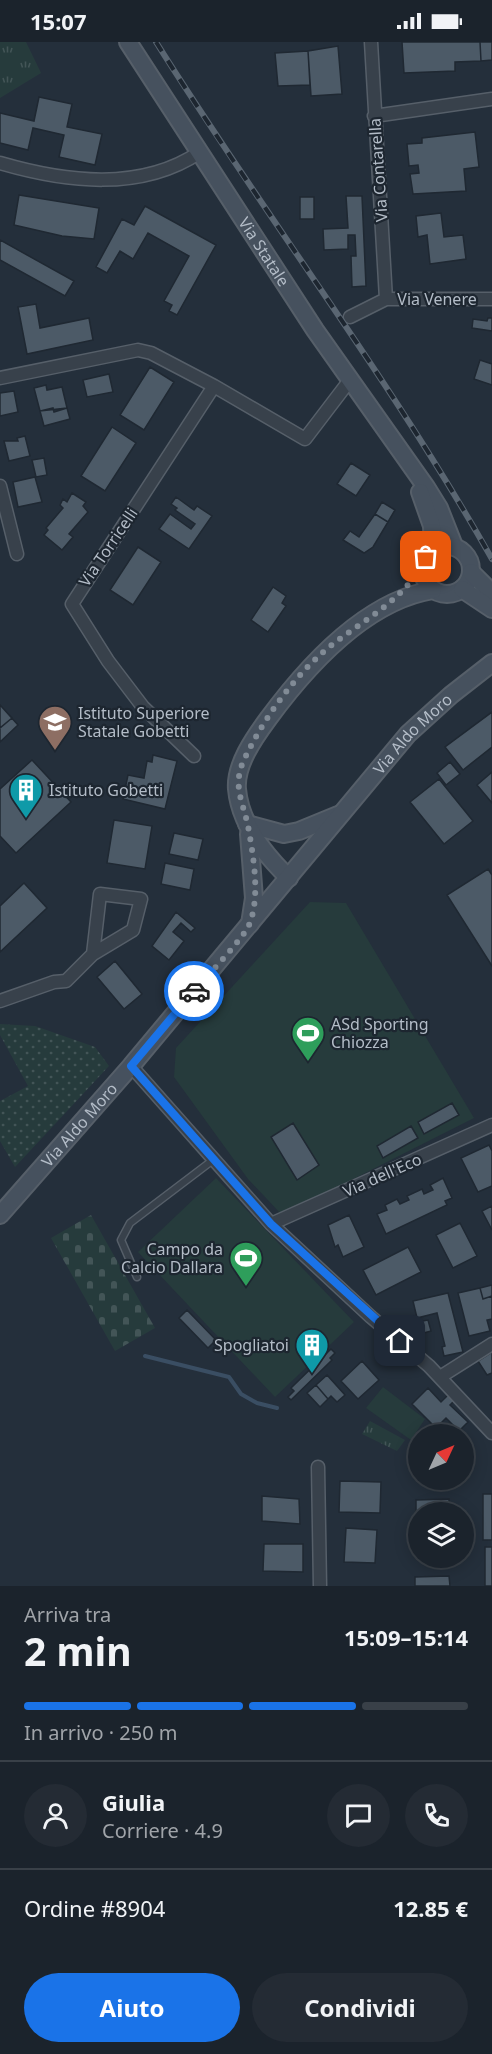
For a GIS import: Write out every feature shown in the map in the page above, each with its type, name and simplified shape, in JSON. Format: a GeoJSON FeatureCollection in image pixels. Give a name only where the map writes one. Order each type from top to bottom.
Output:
{"type":"FeatureCollection","features":[{"type":"Feature","properties":{"kind":"main road","name":"Via Statale"},"geometry":{"type":"LineString","coordinates":[[128,42],[350,380],[439,507],[454,546],[469,559],[471,572],[492,593]]}},
{"type":"Feature","properties":{"kind":"main road","name":"Via Statale"},"geometry":{"type":"LineString","coordinates":[[406,461],[426,506],[432,526],[434,549]]}},
{"type":"Feature","properties":{"kind":"main road"},"geometry":{"type":"LineString","coordinates":[[249,925],[254,898],[248,824],[237,788],[242,763],[257,734],[298,678],[320,655],[379,611],[422,568],[426,557],[434,549],[454,546]]}},
{"type":"Feature","properties":{"kind":"main road"},"geometry":{"type":"LineString","coordinates":[[422,568],[424,580],[433,590]]}},
{"type":"Feature","properties":{"kind":"main road"},"geometry":{"type":"LineString","coordinates":[[379,611],[416,593],[433,590],[451,594],[462,589],[471,572]]}},
{"type":"Feature","properties":{"kind":"main road"},"geometry":{"type":"LineString","coordinates":[[462,589],[492,609]]}},
{"type":"Feature","properties":{"kind":"main road","name":"Via Aldo Moro"},"geometry":{"type":"LineString","coordinates":[[0,1215],[131,1066],[408,734],[432,710],[488,666]]}},
{"type":"Feature","properties":{"kind":"main road","name":"Via Aldo Moro"},"geometry":{"type":"LineString","coordinates":[[248,824],[284,834],[299,831],[343,813]]}},
{"type":"Feature","properties":{"kind":"main road"},"geometry":{"type":"LineString","coordinates":[[248,824],[268,838],[283,862],[289,878]]}},
{"type":"Feature","properties":{"kind":"street","name":"Via Contarella"},"geometry":{"type":"LineString","coordinates":[[371,42],[386,299]]}},
{"type":"Feature","properties":{"kind":"street"},"geometry":{"type":"LineString","coordinates":[[374,116],[492,99]]}},
{"type":"Feature","properties":{"kind":"street"},"geometry":{"type":"LineString","coordinates":[[0,163],[69,180],[119,180],[174,165],[200,152]]}},
{"type":"Feature","properties":{"kind":"street","name":"Via Venere"},"geometry":{"type":"LineString","coordinates":[[350,317],[386,299],[492,299]]}},
{"type":"Feature","properties":{"kind":"street"},"geometry":{"type":"LineString","coordinates":[[0,378],[138,350],[151,352],[305,439],[350,380]]}},
{"type":"Feature","properties":{"kind":"street","name":"Via Torricelli"},"geometry":{"type":"LineString","coordinates":[[194,756],[143,707],[108,661],[72,604],[214,386]]}},
{"type":"Feature","properties":{"kind":"street"},"geometry":{"type":"LineString","coordinates":[[0,486],[17,555]]}},
{"type":"Feature","properties":{"kind":"street"},"geometry":{"type":"LineString","coordinates":[[0,1001],[54,981],[66,981],[93,954],[133,930],[141,899],[100,894],[93,954]]}},
{"type":"Feature","properties":{"kind":"street"},"geometry":{"type":"LineString","coordinates":[[131,1066],[271,1224],[440,1377],[492,1433]]}},
{"type":"Feature","properties":{"kind":"street","name":"Via dell'Eco"},"geometry":{"type":"LineString","coordinates":[[271,1224],[492,1125]]}},
{"type":"Feature","properties":{"kind":"street"},"geometry":{"type":"LineString","coordinates":[[440,1377],[492,1344]]}},
{"type":"Feature","properties":{"kind":"street"},"geometry":{"type":"LineString","coordinates":[[318,1467],[320,1586]]}},
{"type":"Feature","properties":{"kind":"lane"},"geometry":{"type":"LineString","coordinates":[[137,1277],[121,1240],[130,1223],[213,1160]]}},
{"type":"Feature","properties":{"kind":"green space"},"geometry":{"type":"Polygon","coordinates":[[[0,42],[26,42],[41,73],[0,98],[0,42]]]}},
{"type":"Feature","properties":{"kind":"green space","name":"ASd Sporting Chiozza"},"geometry":{"type":"Polygon","coordinates":[[[310,902],[346,903],[474,1118],[282,1215],[248,1179],[174,1077],[176,1048],[310,902]]]}},
{"type":"Feature","properties":{"kind":"green space"},"geometry":{"type":"Polygon","coordinates":[[[0,1024],[35,1026],[95,1047],[109,1066],[15,1167],[0,1141],[0,1101],[28,1086],[0,1035],[0,1024]]]}},
{"type":"Feature","properties":{"kind":"green space","name":"Campo da Calcio Dallara"},"geometry":{"type":"Polygon","coordinates":[[[216,1178],[354,1322],[275,1397],[138,1252],[216,1178]]]}},
{"type":"Feature","properties":{"kind":"green space"},"geometry":{"type":"Polygon","coordinates":[[[91,1215],[155,1328],[115,1351],[51,1238],[91,1215]]]}},
{"type":"Feature","properties":{"kind":"green space"},"geometry":{"type":"Polygon","coordinates":[[[383,1387],[425,1419],[422,1424],[408,1424],[408,1438],[366,1408],[383,1387]]]}},
{"type":"Feature","properties":{"kind":"green space"},"geometry":{"type":"Polygon","coordinates":[[[370,1421],[405,1440],[397,1451],[362,1434],[370,1421]]]}},
{"type":"Feature","properties":{"kind":"building"},"geometry":{"type":"Polygon","coordinates":[[[402,42],[480,42],[481,61],[455,62],[455,71],[404,73],[402,42]]]}},
{"type":"Feature","properties":{"kind":"building"},"geometry":{"type":"Polygon","coordinates":[[[480,42],[492,42],[492,60],[481,61],[480,42]]]}},
{"type":"Feature","properties":{"kind":"building"},"geometry":{"type":"Polygon","coordinates":[[[338,46],[342,94],[311,96],[308,51],[338,46]]]}},
{"type":"Feature","properties":{"kind":"building"},"geometry":{"type":"Polygon","coordinates":[[[308,51],[310,85],[278,86],[275,53],[308,51]]]}},
{"type":"Feature","properties":{"kind":"building"},"geometry":{"type":"Polygon","coordinates":[[[39,97],[72,104],[67,127],[102,134],[95,165],[59,157],[64,135],[33,128],[28,150],[0,143],[0,113],[34,121],[39,97]]]}},
{"type":"Feature","properties":{"kind":"building"},"geometry":{"type":"Polygon","coordinates":[[[475,132],[479,167],[464,169],[466,191],[413,194],[410,174],[419,173],[418,165],[409,166],[407,144],[422,143],[422,138],[475,132]]]}},
{"type":"Feature","properties":{"kind":"building"},"geometry":{"type":"Polygon","coordinates":[[[19,195],[99,208],[94,239],[62,236],[14,225],[19,195]]]}},
{"type":"Feature","properties":{"kind":"building"},"geometry":{"type":"Polygon","coordinates":[[[346,196],[362,196],[366,286],[352,287],[351,256],[356,256],[355,235],[348,235],[348,249],[324,250],[323,229],[348,228],[346,196]]]}},
{"type":"Feature","properties":{"kind":"building"},"geometry":{"type":"Polygon","coordinates":[[[300,197],[314,197],[314,219],[300,219],[300,197]]]}},
{"type":"Feature","properties":{"kind":"building"},"geometry":{"type":"Polygon","coordinates":[[[145,206],[216,245],[177,315],[169,311],[172,305],[164,301],[189,256],[148,233],[133,259],[120,251],[107,273],[96,267],[122,219],[134,225],[145,206]]]}},
{"type":"Feature","properties":{"kind":"building"},"geometry":{"type":"Polygon","coordinates":[[[441,213],[444,237],[463,235],[466,259],[430,264],[427,235],[418,237],[416,216],[441,213]]]}},
{"type":"Feature","properties":{"kind":"building"},"geometry":{"type":"Polygon","coordinates":[[[0,240],[74,281],[65,296],[0,260],[0,240]]]}},
{"type":"Feature","properties":{"kind":"building"},"geometry":{"type":"Polygon","coordinates":[[[36,304],[40,328],[89,318],[93,340],[27,354],[18,307],[36,304]]]}},
{"type":"Feature","properties":{"kind":"building"},"geometry":{"type":"Polygon","coordinates":[[[488,318],[492,318],[492,331],[472,328],[473,319],[487,321],[488,318]]]}},
{"type":"Feature","properties":{"kind":"building"},"geometry":{"type":"Polygon","coordinates":[[[480,360],[492,364],[492,385],[474,379],[480,360]]]}},
{"type":"Feature","properties":{"kind":"building"},"geometry":{"type":"Polygon","coordinates":[[[150,367],[174,382],[144,430],[120,415],[150,367]]]}},
{"type":"Feature","properties":{"kind":"building"},"geometry":{"type":"Polygon","coordinates":[[[109,374],[113,392],[87,397],[83,380],[109,374]]]}},
{"type":"Feature","properties":{"kind":"building"},"geometry":{"type":"Polygon","coordinates":[[[46,385],[47,390],[62,387],[67,408],[40,411],[34,388],[46,385]]]}},
{"type":"Feature","properties":{"kind":"building"},"geometry":{"type":"Polygon","coordinates":[[[14,391],[18,412],[0,416],[0,393],[14,391]]]}},
{"type":"Feature","properties":{"kind":"building"},"geometry":{"type":"Polygon","coordinates":[[[53,408],[54,412],[67,408],[70,419],[44,426],[40,411],[53,408]]]}},
{"type":"Feature","properties":{"kind":"building"},"geometry":{"type":"Polygon","coordinates":[[[112,427],[136,443],[105,491],[81,476],[112,427]]]}},
{"type":"Feature","properties":{"kind":"building"},"geometry":{"type":"Polygon","coordinates":[[[25,436],[30,456],[9,461],[4,441],[18,441],[17,438],[25,436]]]}},
{"type":"Feature","properties":{"kind":"building"},"geometry":{"type":"Polygon","coordinates":[[[44,458],[47,475],[36,477],[32,460],[44,458]]]}},
{"type":"Feature","properties":{"kind":"building"},"geometry":{"type":"Polygon","coordinates":[[[351,463],[370,475],[356,496],[337,484],[351,463]]]}},
{"type":"Feature","properties":{"kind":"building"},"geometry":{"type":"Polygon","coordinates":[[[35,477],[42,502],[18,507],[13,482],[35,477]]]}},
{"type":"Feature","properties":{"kind":"building"},"geometry":{"type":"Polygon","coordinates":[[[72,493],[86,502],[83,506],[88,512],[69,534],[73,537],[62,550],[44,535],[48,530],[46,528],[63,508],[60,505],[63,499],[67,502],[72,493]]]}},
{"type":"Feature","properties":{"kind":"building"},"geometry":{"type":"Polygon","coordinates":[[[176,497],[194,510],[197,506],[212,516],[189,549],[159,529],[170,514],[191,529],[195,524],[175,510],[177,508],[171,504],[176,497]]]}},
{"type":"Feature","properties":{"kind":"building"},"geometry":{"type":"Polygon","coordinates":[[[382,502],[395,510],[388,522],[375,514],[382,502]]]}},
{"type":"Feature","properties":{"kind":"building"},"geometry":{"type":"Polygon","coordinates":[[[375,514],[388,522],[373,547],[364,553],[343,540],[350,531],[359,537],[375,514]]]}},
{"type":"Feature","properties":{"kind":"building"},"geometry":{"type":"Polygon","coordinates":[[[138,547],[161,562],[133,605],[110,590],[138,547]]]}},
{"type":"Feature","properties":{"kind":"building"},"geometry":{"type":"Polygon","coordinates":[[[273,587],[286,596],[282,603],[286,606],[268,632],[251,620],[273,587]]]}},
{"type":"Feature","properties":{"kind":"building"},"geometry":{"type":"Polygon","coordinates":[[[0,705],[18,725],[0,742],[0,705]]]}},
{"type":"Feature","properties":{"kind":"building"},"geometry":{"type":"Polygon","coordinates":[[[0,705],[12,718],[0,728],[0,705]]]}},
{"type":"Feature","properties":{"kind":"building"},"geometry":{"type":"Polygon","coordinates":[[[492,712],[492,747],[463,770],[445,747],[492,712]]]}},
{"type":"Feature","properties":{"kind":"building"},"geometry":{"type":"Polygon","coordinates":[[[153,755],[177,761],[165,809],[123,799],[128,775],[144,778],[147,761],[152,762],[153,755]]]}},
{"type":"Feature","properties":{"kind":"building","name":"Istituto Gobetti"},"geometry":{"type":"Polygon","coordinates":[[[32,760],[71,802],[16,853],[0,836],[0,789],[32,760]]]}},
{"type":"Feature","properties":{"kind":"building"},"geometry":{"type":"Polygon","coordinates":[[[450,762],[460,774],[446,785],[437,773],[450,762]]]}},
{"type":"Feature","properties":{"kind":"building"},"geometry":{"type":"Polygon","coordinates":[[[492,772],[492,803],[477,785],[492,772]]]}},
{"type":"Feature","properties":{"kind":"building"},"geometry":{"type":"Polygon","coordinates":[[[439,779],[473,821],[444,844],[410,802],[439,779]]]}},
{"type":"Feature","properties":{"kind":"building"},"geometry":{"type":"Polygon","coordinates":[[[114,820],[152,826],[145,869],[107,863],[114,820]]]}},
{"type":"Feature","properties":{"kind":"building"},"geometry":{"type":"Polygon","coordinates":[[[174,833],[203,839],[198,860],[169,854],[174,833]]]}},
{"type":"Feature","properties":{"kind":"building"},"geometry":{"type":"Polygon","coordinates":[[[165,863],[194,869],[190,890],[161,884],[165,863]]]}},
{"type":"Feature","properties":{"kind":"building"},"geometry":{"type":"Polygon","coordinates":[[[488,869],[492,875],[492,966],[447,895],[488,869]]]}},
{"type":"Feature","properties":{"kind":"building"},"geometry":{"type":"Polygon","coordinates":[[[24,883],[47,908],[0,952],[0,906],[24,883]]]}},
{"type":"Feature","properties":{"kind":"building"},"geometry":{"type":"Polygon","coordinates":[[[176,912],[195,928],[191,932],[181,923],[173,932],[184,941],[169,960],[152,946],[176,912]]]}},
{"type":"Feature","properties":{"kind":"building"},"geometry":{"type":"Polygon","coordinates":[[[115,961],[142,994],[124,1009],[97,977],[115,961]]]}},
{"type":"Feature","properties":{"kind":"building"},"geometry":{"type":"Polygon","coordinates":[[[452,1103],[459,1115],[424,1134],[418,1122],[452,1103]]]}},
{"type":"Feature","properties":{"kind":"building"},"geometry":{"type":"Polygon","coordinates":[[[293,1123],[319,1165],[297,1180],[271,1137],[293,1123]]]}},
{"type":"Feature","properties":{"kind":"building"},"geometry":{"type":"Polygon","coordinates":[[[411,1126],[418,1138],[383,1158],[377,1146],[411,1126]]]}},
{"type":"Feature","properties":{"kind":"building"},"geometry":{"type":"Polygon","coordinates":[[[489,1145],[492,1151],[492,1186],[478,1192],[461,1158],[489,1145]]]}},
{"type":"Feature","properties":{"kind":"building"},"geometry":{"type":"Polygon","coordinates":[[[443,1178],[452,1198],[445,1201],[447,1205],[386,1234],[377,1214],[387,1210],[385,1205],[397,1199],[400,1204],[409,1200],[407,1196],[422,1189],[424,1194],[433,1190],[430,1185],[443,1178]]]}},
{"type":"Feature","properties":{"kind":"building"},"geometry":{"type":"Polygon","coordinates":[[[492,1206],[492,1230],[482,1211],[492,1206]]]}},
{"type":"Feature","properties":{"kind":"building"},"geometry":{"type":"Polygon","coordinates":[[[349,1215],[364,1247],[343,1257],[338,1245],[335,1247],[328,1225],[349,1215]]]}},
{"type":"Feature","properties":{"kind":"building"},"geometry":{"type":"Polygon","coordinates":[[[460,1223],[477,1256],[453,1268],[436,1235],[460,1223]]]}},
{"type":"Feature","properties":{"kind":"building"},"geometry":{"type":"Polygon","coordinates":[[[408,1247],[421,1272],[376,1295],[363,1270],[408,1247]]]}},
{"type":"Feature","properties":{"kind":"building"},"geometry":{"type":"Polygon","coordinates":[[[492,1285],[492,1296],[483,1299],[480,1288],[492,1285]]]}},
{"type":"Feature","properties":{"kind":"building"},"geometry":{"type":"Polygon","coordinates":[[[480,1288],[483,1299],[492,1296],[492,1319],[487,1320],[490,1331],[469,1336],[458,1293],[480,1288]]]}},
{"type":"Feature","properties":{"kind":"building"},"geometry":{"type":"Polygon","coordinates":[[[448,1293],[463,1352],[444,1356],[442,1347],[445,1346],[437,1313],[417,1318],[413,1301],[448,1293]]]}},
{"type":"Feature","properties":{"kind":"building"},"geometry":{"type":"Polygon","coordinates":[[[187,1310],[216,1340],[208,1348],[179,1318],[187,1310]]]}},
{"type":"Feature","properties":{"kind":"building"},"geometry":{"type":"Polygon","coordinates":[[[428,1320],[431,1331],[420,1334],[417,1322],[428,1320]]]}},
{"type":"Feature","properties":{"kind":"building","name":"Spogliatoi"},"geometry":{"type":"Polygon","coordinates":[[[331,1349],[335,1353],[330,1358],[332,1360],[291,1400],[288,1397],[294,1391],[291,1388],[331,1349]]]}},
{"type":"Feature","properties":{"kind":"building"},"geometry":{"type":"Polygon","coordinates":[[[492,1352],[492,1373],[487,1375],[478,1361],[492,1352]]]}},
{"type":"Feature","properties":{"kind":"building"},"geometry":{"type":"Polygon","coordinates":[[[362,1361],[379,1380],[358,1399],[341,1381],[362,1361]]]}},
{"type":"Feature","properties":{"kind":"building"},"geometry":{"type":"Polygon","coordinates":[[[327,1375],[345,1395],[337,1402],[331,1396],[328,1399],[316,1385],[327,1375]]]}},
{"type":"Feature","properties":{"kind":"building"},"geometry":{"type":"Polygon","coordinates":[[[316,1385],[328,1399],[320,1407],[307,1393],[316,1385]]]}},
{"type":"Feature","properties":{"kind":"building"},"geometry":{"type":"Polygon","coordinates":[[[428,1388],[441,1402],[448,1395],[454,1401],[450,1405],[468,1422],[452,1424],[446,1418],[440,1424],[432,1424],[412,1404],[428,1388]]]}},
{"type":"Feature","properties":{"kind":"building"},"geometry":{"type":"Polygon","coordinates":[[[340,1481],[381,1482],[380,1513],[339,1512],[340,1481]]]}},
{"type":"Feature","properties":{"kind":"building"},"geometry":{"type":"Polygon","coordinates":[[[483,1494],[492,1494],[492,1540],[483,1540],[483,1494]]]}},
{"type":"Feature","properties":{"kind":"building"},"geometry":{"type":"Polygon","coordinates":[[[262,1496],[299,1499],[300,1524],[262,1521],[262,1496]]]}},
{"type":"Feature","properties":{"kind":"building"},"geometry":{"type":"Polygon","coordinates":[[[449,1499],[449,1502],[416,1502],[416,1500],[449,1499]]]}},
{"type":"Feature","properties":{"kind":"building"},"geometry":{"type":"Polygon","coordinates":[[[346,1528],[377,1530],[375,1563],[344,1562],[346,1528]]]}},
{"type":"Feature","properties":{"kind":"building"},"geometry":{"type":"Polygon","coordinates":[[[264,1544],[303,1544],[303,1572],[263,1571],[264,1544]]]}},
{"type":"Feature","properties":{"kind":"building"},"geometry":{"type":"Polygon","coordinates":[[[485,1547],[492,1547],[492,1586],[485,1586],[485,1547]]]}},
{"type":"Feature","properties":{"kind":"building"},"geometry":{"type":"Polygon","coordinates":[[[449,1576],[450,1586],[415,1586],[415,1577],[449,1576]]]}},
{"type":"Feature","properties":{"kind":"waterway"},"geometry":{"type":"LineString","coordinates":[[145,1356],[229,1377],[241,1394],[257,1403],[277,1408]]}},
{"type":"Feature","properties":{"kind":"railway"},"geometry":{"type":"LineString","coordinates":[[156,42],[412,427],[492,559]]}},
{"type":"Feature","properties":{"kind":"way so far"},"geometry":{"type":"LineString","coordinates":[[194,991],[249,925],[254,898],[254,876],[248,824],[237,788],[242,763],[257,734],[298,678],[320,655],[403,590],[422,568],[426,557]]}},
{"type":"Feature","properties":{"kind":"place","name":"Istituto Superiore Statale Gobetti"},"geometry":{"type":"Point","coordinates":[55,751]}},
{"type":"Feature","properties":{"kind":"place","name":"Istituto Gobetti"},"geometry":{"type":"Point","coordinates":[26,819]}},
{"type":"Feature","properties":{"kind":"place","name":"ASd Sporting Chiozza"},"geometry":{"type":"Point","coordinates":[308,1062]}},
{"type":"Feature","properties":{"kind":"place","name":"Campo da Calcio Dallara"},"geometry":{"type":"Point","coordinates":[246,1287]}},
{"type":"Feature","properties":{"kind":"place","name":"Spogliatoi"},"geometry":{"type":"Point","coordinates":[312,1374]}},
{"type":"Feature","properties":{"kind":"route"},"geometry":{"type":"LineString","coordinates":[[194,991],[131,1066],[271,1224],[370,1317],[400,1341]]}}]}
